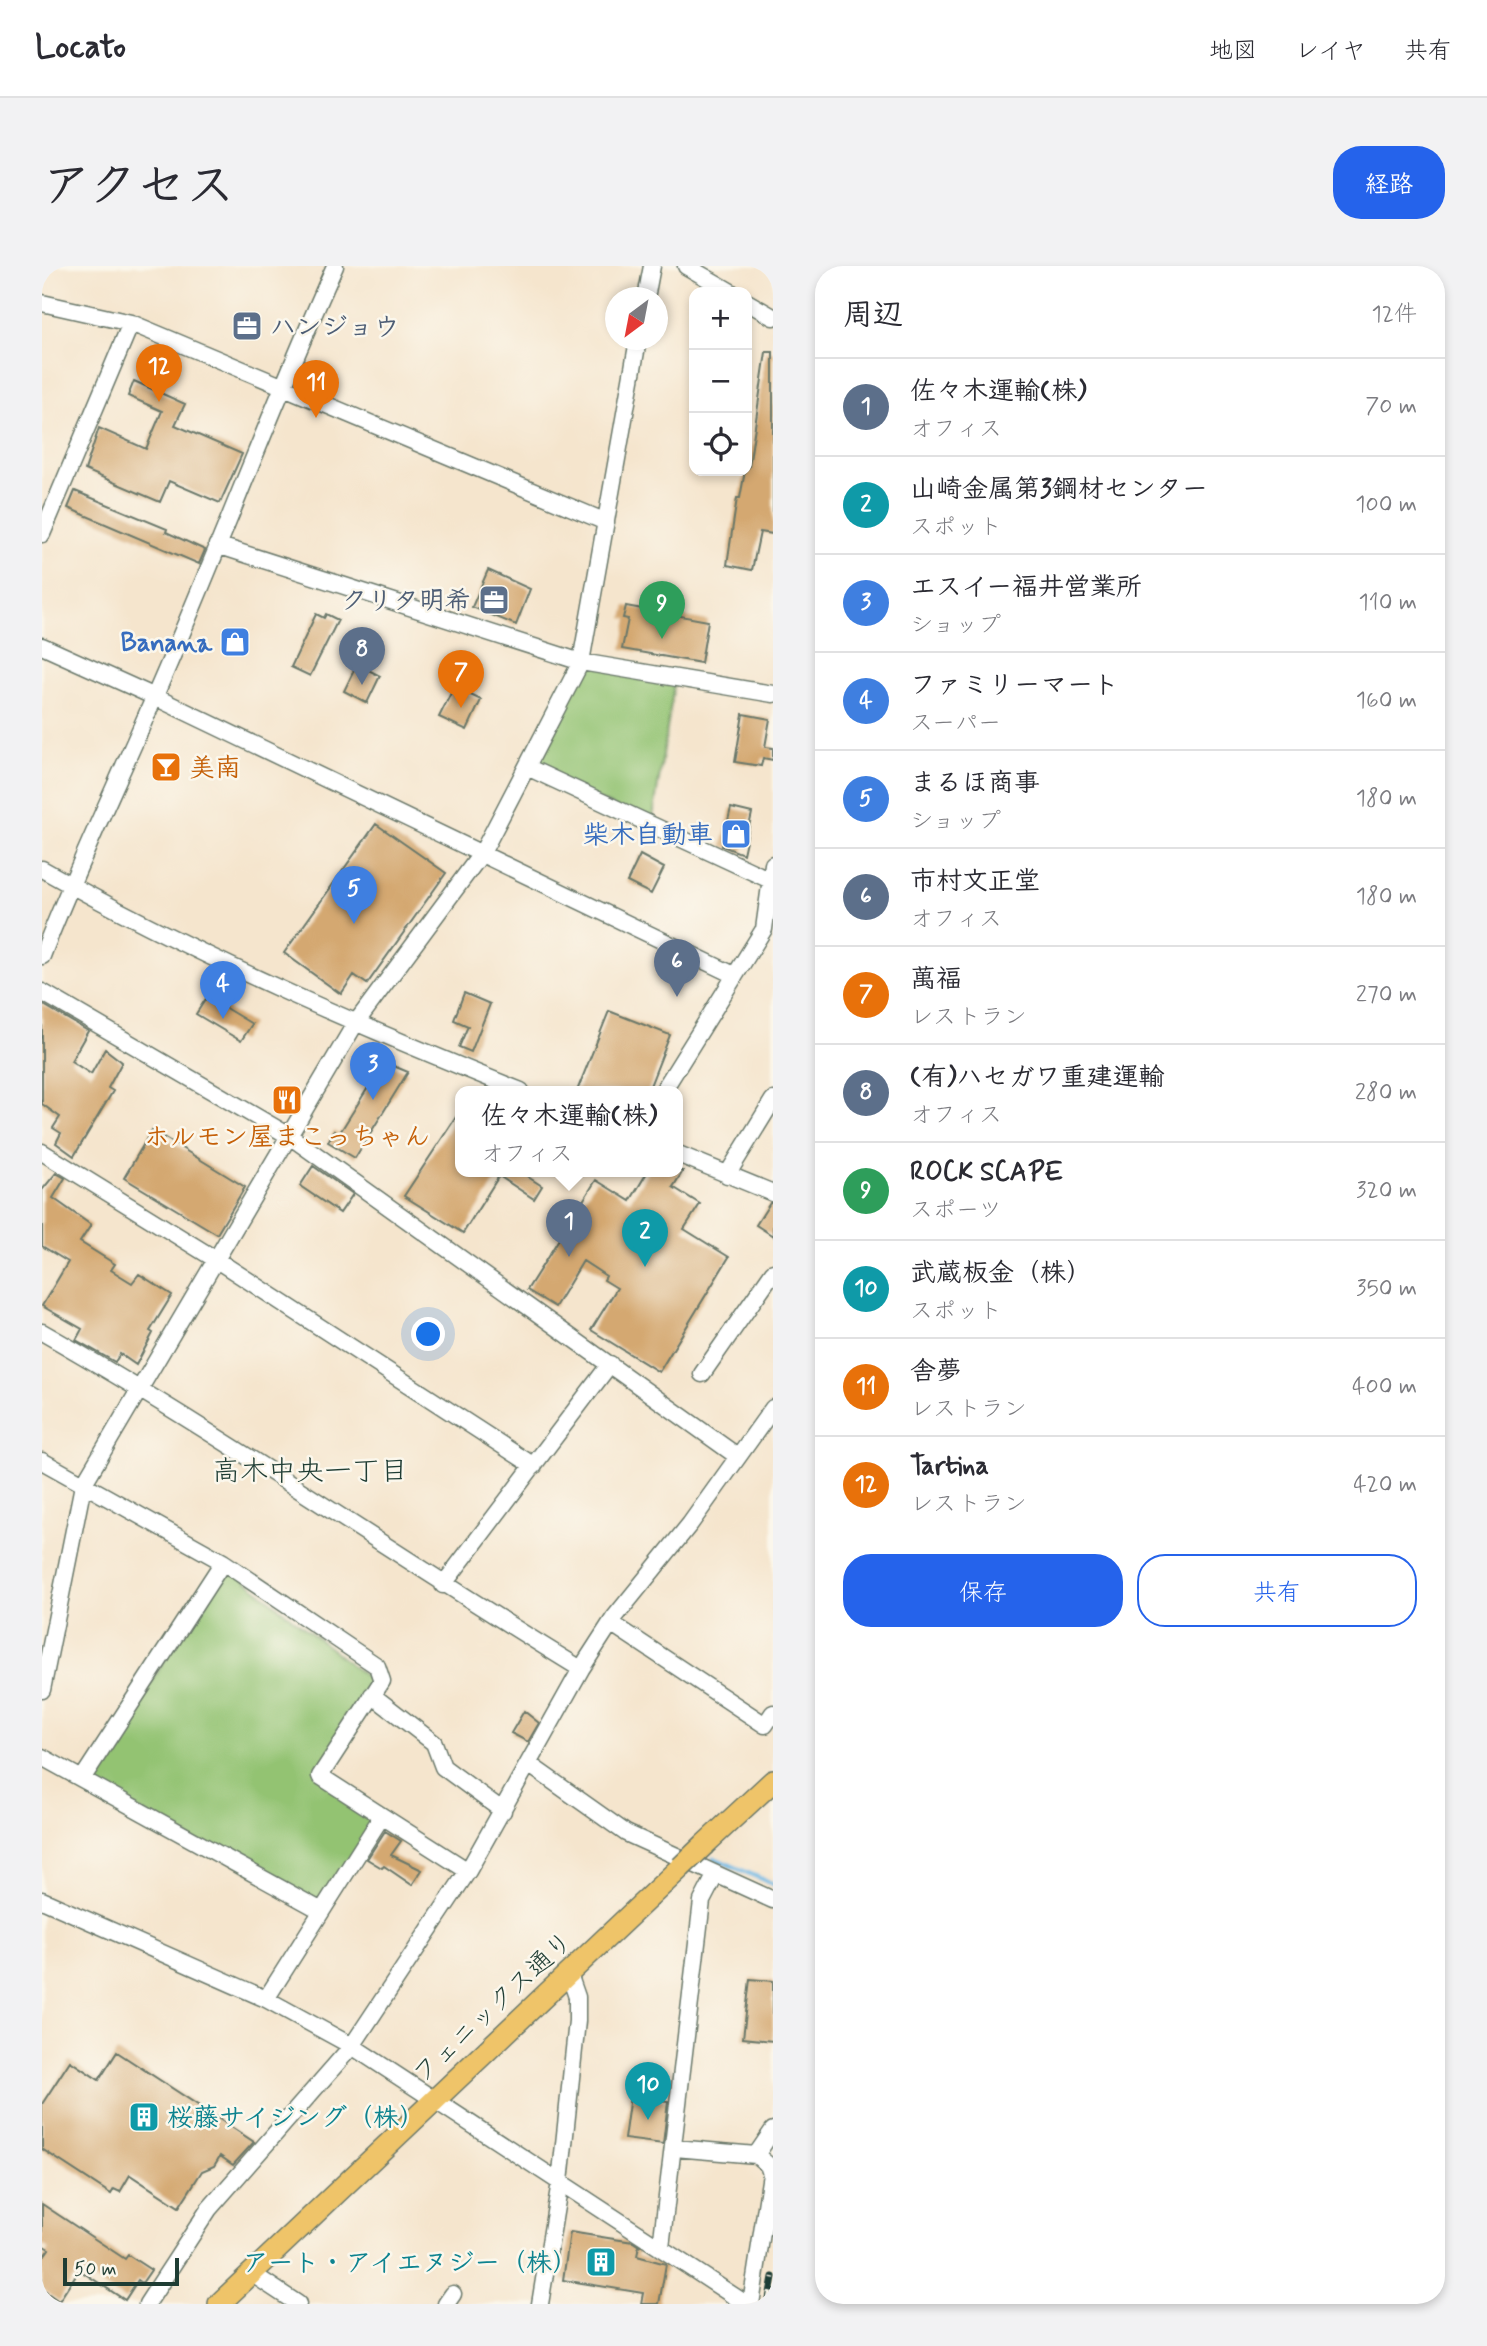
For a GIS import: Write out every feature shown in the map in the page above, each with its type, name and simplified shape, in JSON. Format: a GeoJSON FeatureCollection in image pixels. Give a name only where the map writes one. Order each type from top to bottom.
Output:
{"type":"FeatureCollection","features":[{"type":"Feature","properties":{"kind":"main road","name":"フェニックス通り"},"geometry":{"type":"LineString","coordinates":[[219,2304],[773,1781]]}},
{"type":"Feature","properties":{"kind":"street"},"geometry":{"type":"LineString","coordinates":[[42,956],[70,885],[155,696],[280,387],[335,266]]}},
{"type":"Feature","properties":{"kind":"street"},"geometry":{"type":"LineString","coordinates":[[648,287],[652,266]]}},
{"type":"Feature","properties":{"kind":"street"},"geometry":{"type":"LineString","coordinates":[[686,266],[722,287]]}},
{"type":"Feature","properties":{"kind":"street"},"geometry":{"type":"LineString","coordinates":[[42,303],[131,323],[606,522]]}},
{"type":"Feature","properties":{"kind":"street"},"geometry":{"type":"LineString","coordinates":[[752,305],[773,317]]}},
{"type":"Feature","properties":{"kind":"street"},"geometry":{"type":"LineString","coordinates":[[42,534],[131,323]]}},
{"type":"Feature","properties":{"kind":"street"},"geometry":{"type":"LineString","coordinates":[[42,1690],[83,1485],[215,1259],[291,1137],[355,1024],[482,853],[581,663],[636,350]]}},
{"type":"Feature","properties":{"kind":"street"},"geometry":{"type":"LineString","coordinates":[[217,545],[581,663],[773,694]]}},
{"type":"Feature","properties":{"kind":"street"},"geometry":{"type":"LineString","coordinates":[[42,646],[155,696],[734,975]]}},
{"type":"Feature","properties":{"kind":"street"},"geometry":{"type":"LineString","coordinates":[[527,768],[770,880]]}},
{"type":"Feature","properties":{"kind":"street"},"geometry":{"type":"LineString","coordinates":[[666,1086],[764,929],[773,864]]}},
{"type":"Feature","properties":{"kind":"street"},"geometry":{"type":"LineString","coordinates":[[42,869],[243,974],[355,1024],[509,1086]]}},
{"type":"Feature","properties":{"kind":"street"},"geometry":{"type":"LineString","coordinates":[[42,992],[291,1137],[737,1456]]}},
{"type":"Feature","properties":{"kind":"street"},"geometry":{"type":"LineString","coordinates":[[727,1175],[773,1100]]}},
{"type":"Feature","properties":{"kind":"street"},"geometry":{"type":"LineString","coordinates":[[42,1152],[215,1259],[534,1466]]}},
{"type":"Feature","properties":{"kind":"street"},"geometry":{"type":"LineString","coordinates":[[683,1157],[773,1193]]}},
{"type":"Feature","properties":{"kind":"street"},"geometry":{"type":"LineString","coordinates":[[702,1374],[773,1272]]}},
{"type":"Feature","properties":{"kind":"street"},"geometry":{"type":"LineString","coordinates":[[42,1332],[141,1388],[307,1492],[443,1585],[582,1669]]}},
{"type":"Feature","properties":{"kind":"street"},"geometry":{"type":"LineString","coordinates":[[443,1585],[610,1364]]}},
{"type":"Feature","properties":{"kind":"street"},"geometry":{"type":"LineString","coordinates":[[147,2304],[209,2209],[352,2046],[468,1871],[582,1669],[611,1623],[690,1524],[773,1408]]}},
{"type":"Feature","properties":{"kind":"street"},"geometry":{"type":"LineString","coordinates":[[42,1461],[223,1562],[377,1666],[382,1681],[320,1776],[468,1871]]}},
{"type":"Feature","properties":{"kind":"street"},"geometry":{"type":"LineString","coordinates":[[82,1779],[223,1562]]}},
{"type":"Feature","properties":{"kind":"street"},"geometry":{"type":"LineString","coordinates":[[611,1623],[765,1725],[773,1713]]}},
{"type":"Feature","properties":{"kind":"street"},"geometry":{"type":"LineString","coordinates":[[372,1695],[434,1743],[443,1767],[503,1811]]}},
{"type":"Feature","properties":{"kind":"street"},"geometry":{"type":"LineString","coordinates":[[42,1757],[320,1910]]}},
{"type":"Feature","properties":{"kind":"street"},"geometry":{"type":"LineString","coordinates":[[530,1765],[626,1833],[773,1900]]}},
{"type":"Feature","properties":{"kind":"street"},"geometry":{"type":"LineString","coordinates":[[266,1998],[382,1816]]}},
{"type":"Feature","properties":{"kind":"street"},"geometry":{"type":"LineString","coordinates":[[661,2248],[675,2148],[702,1901],[716,1874]]}},
{"type":"Feature","properties":{"kind":"street"},"geometry":{"type":"LineString","coordinates":[[42,1899],[266,1998],[352,2046],[748,2304],[771,2174],[768,2165],[756,2155],[675,2148]]}},
{"type":"Feature","properties":{"kind":"street"},"geometry":{"type":"LineString","coordinates":[[540,2304],[561,2182],[577,2021],[577,1997],[569,1974]]}},
{"type":"Feature","properties":{"kind":"street"},"geometry":{"type":"LineString","coordinates":[[756,2155],[773,2130]]}},
{"type":"Feature","properties":{"kind":"street"},"geometry":{"type":"LineString","coordinates":[[251,2273],[298,2304]]}},
{"type":"Feature","properties":{"kind":"street"},"geometry":{"type":"LineString","coordinates":[[721,2287],[730,2304]]}},
{"type":"Feature","properties":{"kind":"green space"},"geometry":{"type":"Polygon","coordinates":[[[581,662],[675,678],[652,824],[527,767],[581,662]]]}},
{"type":"Feature","properties":{"kind":"green space"},"geometry":{"type":"Polygon","coordinates":[[[223,1562],[371,1681],[320,1776],[382,1816],[320,1910],[91,1784],[223,1562]]]}},
{"type":"Feature","properties":{"kind":"building"},"geometry":{"type":"Polygon","coordinates":[[[766,352],[773,352],[773,534],[760,532],[752,570],[727,565],[737,498],[740,498],[744,476],[752,476],[752,447],[766,352]]]}},
{"type":"Feature","properties":{"kind":"building"},"geometry":{"type":"Polygon","coordinates":[[[134,381],[185,404],[175,425],[242,454],[220,503],[169,481],[160,502],[85,470],[99,428],[146,449],[162,411],[128,396],[134,381]]]}},
{"type":"Feature","properties":{"kind":"building"},"geometry":{"type":"Polygon","coordinates":[[[75,491],[167,529],[166,532],[205,550],[199,564],[68,508],[75,491]]]}},
{"type":"Feature","properties":{"kind":"building"},"geometry":{"type":"Polygon","coordinates":[[[488,570],[530,589],[516,625],[472,607],[488,570]]]}},
{"type":"Feature","properties":{"kind":"building"},"geometry":{"type":"Polygon","coordinates":[[[626,606],[708,621],[701,663],[622,649],[628,619],[623,618],[626,606]]]}},
{"type":"Feature","properties":{"kind":"building"},"geometry":{"type":"Polygon","coordinates":[[[316,614],[324,618],[326,614],[338,620],[310,676],[291,667],[316,614]]]}},
{"type":"Feature","properties":{"kind":"building"},"geometry":{"type":"Polygon","coordinates":[[[357,664],[380,676],[367,703],[344,691],[357,664]]]}},
{"type":"Feature","properties":{"kind":"building"},"geometry":{"type":"Polygon","coordinates":[[[454,687],[481,700],[467,730],[439,717],[454,687]]]}},
{"type":"Feature","properties":{"kind":"building"},"geometry":{"type":"Polygon","coordinates":[[[743,714],[770,719],[765,747],[773,748],[773,760],[763,758],[761,766],[735,762],[743,714]]]}},
{"type":"Feature","properties":{"kind":"building"},"geometry":{"type":"Polygon","coordinates":[[[731,808],[752,813],[743,854],[722,846],[731,808]]]}},
{"type":"Feature","properties":{"kind":"building"},"geometry":{"type":"Polygon","coordinates":[[[376,824],[446,873],[367,984],[354,975],[341,994],[284,953],[376,824]]]}},
{"type":"Feature","properties":{"kind":"building"},"geometry":{"type":"Polygon","coordinates":[[[640,855],[664,868],[651,894],[627,882],[640,855]]]}},
{"type":"Feature","properties":{"kind":"building"},"geometry":{"type":"Polygon","coordinates":[[[464,993],[490,1004],[471,1052],[459,1047],[468,1026],[454,1020],[464,993]]]}},
{"type":"Feature","properties":{"kind":"building"},"geometry":{"type":"Polygon","coordinates":[[[207,997],[252,1024],[241,1041],[196,1014],[207,997]]]}},
{"type":"Feature","properties":{"kind":"building"},"geometry":{"type":"Polygon","coordinates":[[[42,1004],[88,1031],[71,1061],[91,1074],[105,1049],[122,1062],[108,1088],[113,1091],[74,1156],[56,1143],[61,1133],[53,1128],[60,1117],[42,1104],[42,1004]]]}},
{"type":"Feature","properties":{"kind":"building"},"geometry":{"type":"Polygon","coordinates":[[[609,1011],[670,1035],[650,1086],[579,1086],[609,1011]]]}},
{"type":"Feature","properties":{"kind":"building"},"geometry":{"type":"Polygon","coordinates":[[[384,1062],[408,1072],[355,1158],[328,1142],[334,1131],[339,1134],[384,1062]]]}},
{"type":"Feature","properties":{"kind":"building"},"geometry":{"type":"Polygon","coordinates":[[[455,1119],[455,1177],[498,1177],[463,1233],[404,1196],[455,1119]]]}},
{"type":"Feature","properties":{"kind":"building"},"geometry":{"type":"Polygon","coordinates":[[[152,1130],[245,1187],[217,1234],[124,1178],[152,1130]]]}},
{"type":"Feature","properties":{"kind":"building"},"geometry":{"type":"Polygon","coordinates":[[[313,1166],[353,1194],[340,1213],[300,1186],[313,1166]]]}},
{"type":"Feature","properties":{"kind":"building"},"geometry":{"type":"Polygon","coordinates":[[[56,1173],[65,1178],[53,1198],[91,1225],[80,1242],[115,1264],[111,1270],[132,1283],[139,1274],[172,1295],[150,1331],[153,1333],[136,1365],[120,1354],[115,1362],[76,1340],[82,1329],[42,1306],[68,1262],[42,1246],[42,1190],[56,1173]]]}},
{"type":"Feature","properties":{"kind":"building"},"geometry":{"type":"Polygon","coordinates":[[[501,1177],[528,1177],[542,1186],[534,1199],[501,1177]]]}},
{"type":"Feature","properties":{"kind":"building"},"geometry":{"type":"Polygon","coordinates":[[[644,1177],[679,1177],[673,1187],[700,1204],[684,1229],[729,1257],[659,1372],[591,1330],[617,1288],[604,1280],[606,1276],[583,1261],[555,1307],[527,1290],[596,1180],[630,1201],[644,1177]]]}},
{"type":"Feature","properties":{"kind":"building"},"geometry":{"type":"Polygon","coordinates":[[[770,1203],[773,1203],[773,1236],[756,1225],[770,1203]]]}},
{"type":"Feature","properties":{"kind":"building"},"geometry":{"type":"Polygon","coordinates":[[[524,1711],[539,1723],[528,1742],[511,1733],[524,1711]]]}},
{"type":"Feature","properties":{"kind":"building"},"geometry":{"type":"Polygon","coordinates":[[[385,1831],[401,1841],[391,1855],[422,1870],[412,1885],[384,1866],[382,1868],[367,1859],[385,1831]]]}},
{"type":"Feature","properties":{"kind":"building"},"geometry":{"type":"Polygon","coordinates":[[[750,1979],[773,1981],[773,2041],[743,2038],[750,1979]]]}},
{"type":"Feature","properties":{"kind":"building","name":"桜藤サイジング（株）"},"geometry":{"type":"Polygon","coordinates":[[[117,2052],[254,2142],[233,2165],[220,2156],[214,2166],[202,2171],[179,2207],[130,2175],[120,2192],[114,2189],[111,2194],[42,2149],[42,2104],[70,2061],[99,2080],[117,2052]]]}},
{"type":"Feature","properties":{"kind":"building"},"geometry":{"type":"Polygon","coordinates":[[[630,2096],[668,2101],[663,2144],[624,2139],[630,2096]]]}},
{"type":"Feature","properties":{"kind":"building"},"geometry":{"type":"Polygon","coordinates":[[[42,2204],[125,2259],[128,2255],[151,2270],[142,2283],[138,2280],[125,2300],[79,2270],[59,2301],[42,2289],[42,2259],[49,2249],[42,2245],[42,2204]]]}},
{"type":"Feature","properties":{"kind":"building","name":"アート・アイエヌジー（株）"},"geometry":{"type":"Polygon","coordinates":[[[570,2232],[633,2242],[639,2246],[637,2256],[666,2264],[659,2304],[641,2304],[643,2293],[563,2280],[570,2232]]]}},
{"type":"Feature","properties":{"kind":"waterway"},"geometry":{"type":"LineString","coordinates":[[714,1858],[773,1884]]}},
{"type":"Feature","properties":{"kind":"railway"},"geometry":{"type":"LineString","coordinates":[[768,2304],[773,2277]]}},
{"type":"Feature","properties":{"kind":"place","name":"ハンジョウ"},"geometry":{"type":"Point","coordinates":[247,326]}},
{"type":"Feature","properties":{"kind":"place","name":"Tartina"},"geometry":{"type":"Point","coordinates":[159,402]}},
{"type":"Feature","properties":{"kind":"place","name":"舎夢"},"geometry":{"type":"Point","coordinates":[316,418]}},
{"type":"Feature","properties":{"kind":"place","name":"クリタ明希"},"geometry":{"type":"Point","coordinates":[494,600]}},
{"type":"Feature","properties":{"kind":"place","name":"ROCK SCAPE"},"geometry":{"type":"Point","coordinates":[662,639]}},
{"type":"Feature","properties":{"kind":"place","name":"Banana"},"geometry":{"type":"Point","coordinates":[235,642]}},
{"type":"Feature","properties":{"kind":"place","name":"(有)ハセガワ重建運輸"},"geometry":{"type":"Point","coordinates":[362,685]}},
{"type":"Feature","properties":{"kind":"place","name":"萬福"},"geometry":{"type":"Point","coordinates":[461,708]}},
{"type":"Feature","properties":{"kind":"place","name":"美南"},"geometry":{"type":"Point","coordinates":[166,767]}},
{"type":"Feature","properties":{"kind":"place","name":"柴木自動車"},"geometry":{"type":"Point","coordinates":[736,834]}},
{"type":"Feature","properties":{"kind":"place","name":"まるほ商事"},"geometry":{"type":"Point","coordinates":[354,924]}},
{"type":"Feature","properties":{"kind":"place","name":"市村文正堂"},"geometry":{"type":"Point","coordinates":[677,997]}},
{"type":"Feature","properties":{"kind":"place","name":"ファミリーマート"},"geometry":{"type":"Point","coordinates":[223,1019]}},
{"type":"Feature","properties":{"kind":"place","name":"ホルモン屋まこっちゃん"},"geometry":{"type":"Point","coordinates":[287,1100]}},
{"type":"Feature","properties":{"kind":"place","name":"エスイー福井営業所"},"geometry":{"type":"Point","coordinates":[373,1100]}},
{"type":"Feature","properties":{"kind":"place","name":"佐々木運輸(株)"},"geometry":{"type":"Point","coordinates":[569,1257]}},
{"type":"Feature","properties":{"kind":"place","name":"山崎金属第3鋼材センター"},"geometry":{"type":"Point","coordinates":[645,1267]}},
{"type":"Feature","properties":{"kind":"place","name":"桜藤サイジング（株）"},"geometry":{"type":"Point","coordinates":[144,2117]}},
{"type":"Feature","properties":{"kind":"place","name":"武蔵板金（株）"},"geometry":{"type":"Point","coordinates":[648,2120]}},
{"type":"Feature","properties":{"kind":"place","name":"アート・アイエヌジー（株）"},"geometry":{"type":"Point","coordinates":[601,2262]}},
{"type":"Feature","properties":{"kind":"district","name":"高木中央一丁目"},"geometry":{"type":"Point","coordinates":[310,1470]}}]}
